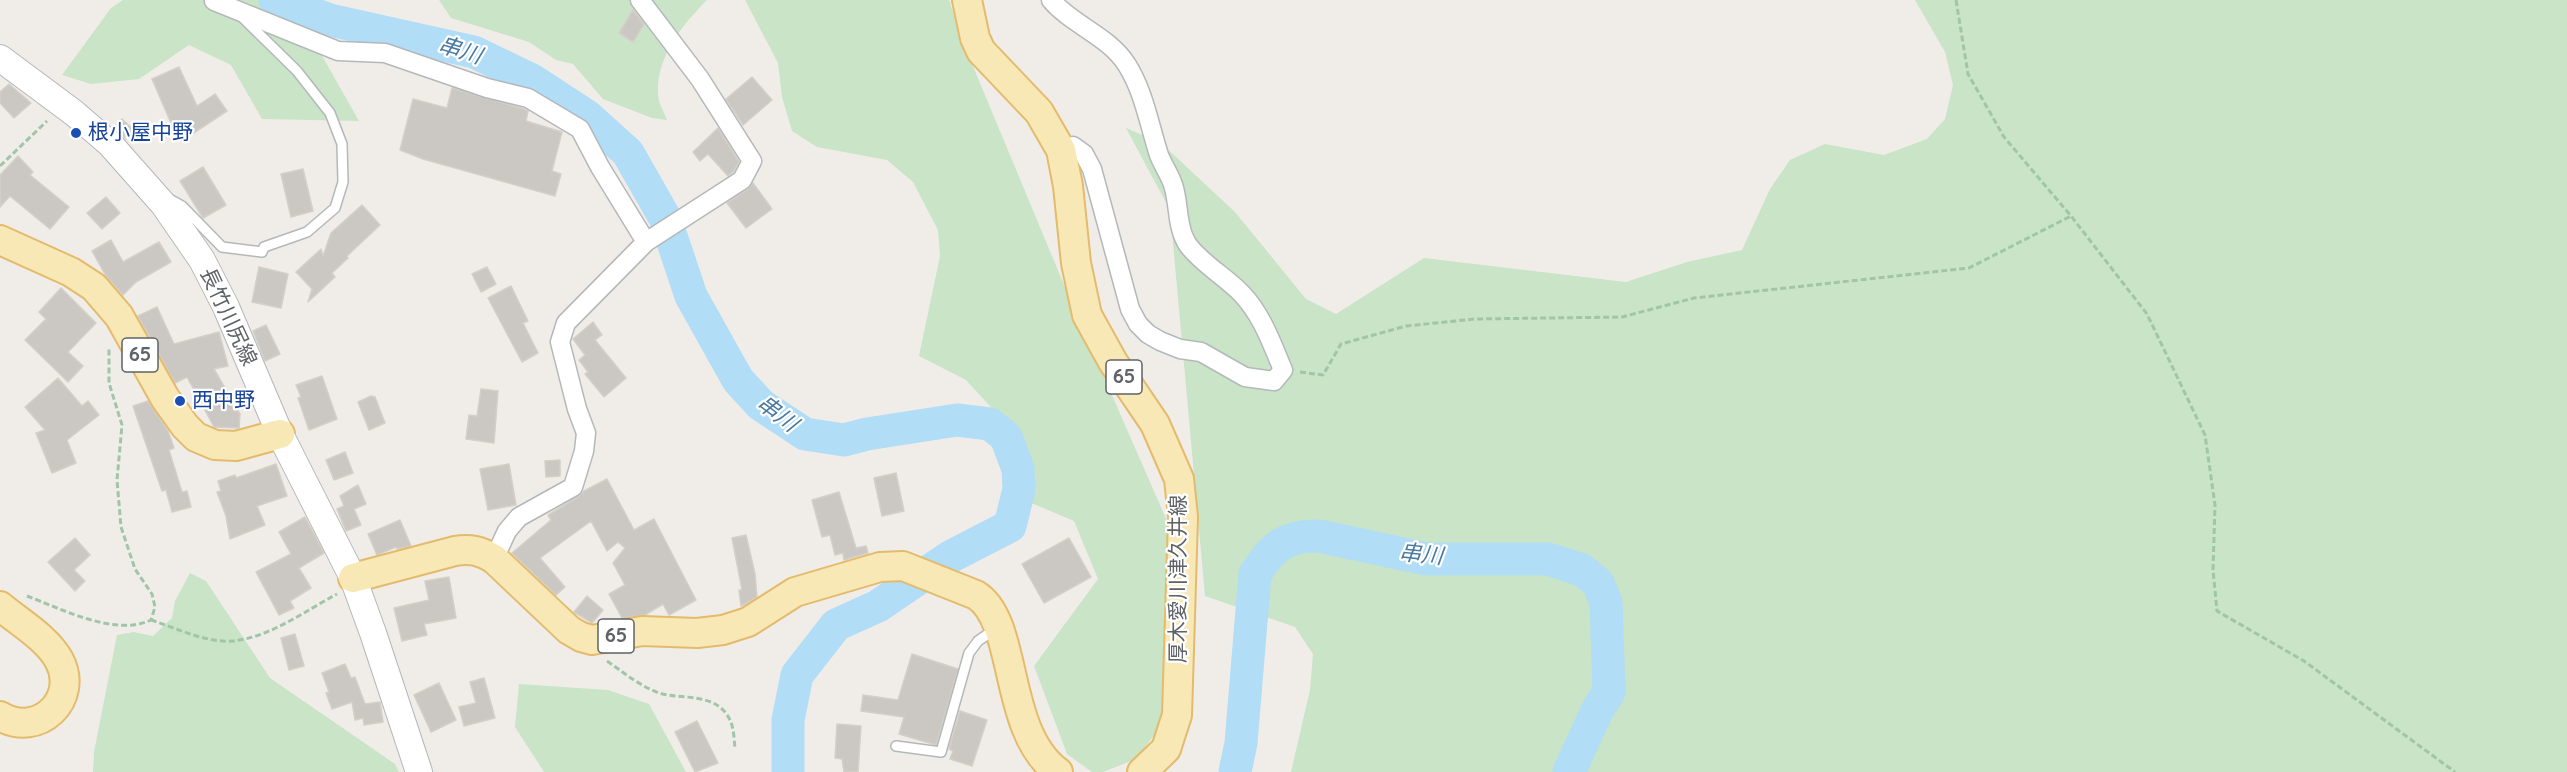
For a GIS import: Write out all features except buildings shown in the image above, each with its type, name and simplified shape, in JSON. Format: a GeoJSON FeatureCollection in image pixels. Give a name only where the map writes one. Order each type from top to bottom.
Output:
{"type":"FeatureCollection","features":[{"type":"Feature","properties":{"kind":"main road","name":"厚木愛川津久井線"},"geometry":{"type":"LineString","coordinates":[[967,0],[981,51],[1039,112],[1060,150],[1068,186],[1076,263],[1087,315],[1113,362],[1155,424],[1179,479],[1183,517],[1177,715],[1171,739],[1166,748],[1158,759],[1142,772]]}},
{"type":"Feature","properties":{"kind":"main road","name":"長竹川尻線"},"geometry":{"type":"LineString","coordinates":[[0,58],[110,144],[162,203],[190,242],[219,291],[280,434],[352,578],[374,633],[419,772]]}},
{"type":"Feature","properties":{"kind":"main road","name":"65"},"geometry":{"type":"LineString","coordinates":[[0,240],[87,281],[107,301],[124,325],[165,398],[196,437],[215,445],[236,446],[280,434]]}},
{"type":"Feature","properties":{"kind":"main road","name":"65"},"geometry":{"type":"LineString","coordinates":[[352,578],[460,550],[480,552],[494,560],[569,630],[592,640],[642,631],[697,633],[723,630],[748,622],[795,592],[880,567],[903,566],[976,595],[986,602],[998,627],[1033,746],[1058,772]]}},
{"type":"Feature","properties":{"kind":"main road"},"geometry":{"type":"LineString","coordinates":[[0,716],[8,721],[23,723],[41,720],[59,703],[65,681],[63,669],[55,653],[9,599]]}},
{"type":"Feature","properties":{"kind":"street"},"geometry":{"type":"LineString","coordinates":[[494,560],[507,531],[519,517],[573,487],[584,451],[586,433],[577,409],[561,342],[566,323],[646,242],[742,180],[752,161],[700,79],[640,0]]}},
{"type":"Feature","properties":{"kind":"street"},"geometry":{"type":"LineString","coordinates":[[1051,0],[1058,9],[1109,46],[1126,63],[1140,90],[1160,156],[1174,186],[1182,231],[1187,243],[1196,255],[1244,296],[1264,325],[1283,370],[1274,381],[1245,377],[1201,352],[1179,349],[1148,334],[1138,324],[1130,309],[1092,169],[1079,149],[1073,146],[1060,150]]}},
{"type":"Feature","properties":{"kind":"street"},"geometry":{"type":"LineString","coordinates":[[214,1],[338,51],[385,53],[487,88],[528,98],[579,129],[646,242]]}},
{"type":"Feature","properties":{"kind":"lane"},"geometry":{"type":"LineString","coordinates":[[162,203],[171,200],[177,202],[222,247],[262,252],[264,248],[307,232],[335,208],[344,182],[342,144],[330,113],[297,71],[234,9]]}},
{"type":"Feature","properties":{"kind":"lane"},"geometry":{"type":"LineString","coordinates":[[896,746],[941,752],[969,653],[978,641],[998,627]]}},
{"type":"Feature","properties":{"kind":"path"},"geometry":{"type":"LineString","coordinates":[[1956,0],[1968,74],[2004,137],[2071,216],[2147,314],[2205,435],[2215,506],[2212,570],[2217,611],[2304,661],[2455,772]]}},
{"type":"Feature","properties":{"kind":"path"},"geometry":{"type":"LineString","coordinates":[[0,166],[63,105]]}},
{"type":"Feature","properties":{"kind":"path"},"geometry":{"type":"LineString","coordinates":[[1283,370],[1323,375],[1341,344],[1406,326],[1475,319],[1622,317],[1694,298],[1969,268],[2071,216]]}},
{"type":"Feature","properties":{"kind":"path"},"geometry":{"type":"LineString","coordinates":[[124,325],[113,338],[109,353],[110,382],[122,425],[117,480],[125,537],[135,569],[152,594],[155,607],[151,621]]}},
{"type":"Feature","properties":{"kind":"path"},"geometry":{"type":"LineString","coordinates":[[9,599],[95,621],[141,625],[151,621],[207,638],[232,641],[263,634],[344,590],[352,578]]}},
{"type":"Feature","properties":{"kind":"path"},"geometry":{"type":"LineString","coordinates":[[592,640],[602,658],[645,687],[662,694],[706,700],[719,707],[730,720],[735,748]]}},
{"type":"Feature","properties":{"kind":"green space"},"geometry":{"type":"Polygon","coordinates":[[[123,0],[301,0],[312,38],[359,121],[262,119],[231,65],[189,45],[139,79],[91,84],[62,75],[111,8],[123,0]]]}},
{"type":"Feature","properties":{"kind":"green space"},"geometry":{"type":"Polygon","coordinates":[[[439,0],[707,0],[680,31],[661,67],[658,97],[667,120],[652,118],[603,99],[573,64],[556,60],[529,42],[451,18],[439,0]]]}},
{"type":"Feature","properties":{"kind":"green space"},"geometry":{"type":"Polygon","coordinates":[[[745,0],[949,0],[965,47],[1072,304],[1171,530],[1162,725],[1136,759],[1103,772],[1092,772],[1067,754],[1034,666],[1098,579],[1074,521],[1017,497],[999,416],[966,380],[919,356],[940,256],[938,230],[913,182],[887,160],[817,147],[792,131],[782,97],[778,63],[745,0]]]}},
{"type":"Feature","properties":{"kind":"green space"},"geometry":{"type":"Polygon","coordinates":[[[1915,0],[2567,0],[2567,772],[1291,772],[1310,690],[1313,654],[1295,627],[1205,596],[1170,210],[1126,128],[1161,143],[1235,212],[1306,299],[1336,314],[1424,258],[1626,282],[1687,262],[1742,250],[1770,189],[1790,160],[1825,144],[1884,155],[1927,139],[1945,119],[1953,85],[1945,52],[1915,0]]]}},
{"type":"Feature","properties":{"kind":"green space"},"geometry":{"type":"Polygon","coordinates":[[[190,573],[206,581],[270,678],[395,764],[399,772],[93,772],[94,752],[117,635],[134,632],[153,636],[172,618],[175,601],[190,573]]]}},
{"type":"Feature","properties":{"kind":"green space"},"geometry":{"type":"Polygon","coordinates":[[[519,684],[608,690],[649,704],[686,772],[544,772],[515,727],[519,684]]]}},
{"type":"Feature","properties":{"kind":"waterway","name":"串川"},"geometry":{"type":"LineString","coordinates":[[275,0],[330,20],[474,52],[532,80],[587,116],[628,153],[665,218],[691,296],[738,380],[761,405],[805,434],[844,440],[867,434],[957,420],[990,424],[1006,437],[1018,469],[1019,489],[1010,526],[950,557],[878,606],[836,625],[797,675],[788,720],[788,772]]}},
{"type":"Feature","properties":{"kind":"waterway","name":"串川"},"geometry":{"type":"LineString","coordinates":[[1235,772],[1241,743],[1255,574],[1274,550],[1289,540],[1307,536],[1319,536],[1426,559],[1548,559],[1582,570],[1598,583],[1606,602],[1609,692],[1598,709],[1569,772]]}},
{"type":"Feature","properties":{"kind":"place","name":"根小屋中野"},"geometry":{"type":"Point","coordinates":[76,133]}},
{"type":"Feature","properties":{"kind":"place","name":"西中野"},"geometry":{"type":"Point","coordinates":[180,401]}}]}
